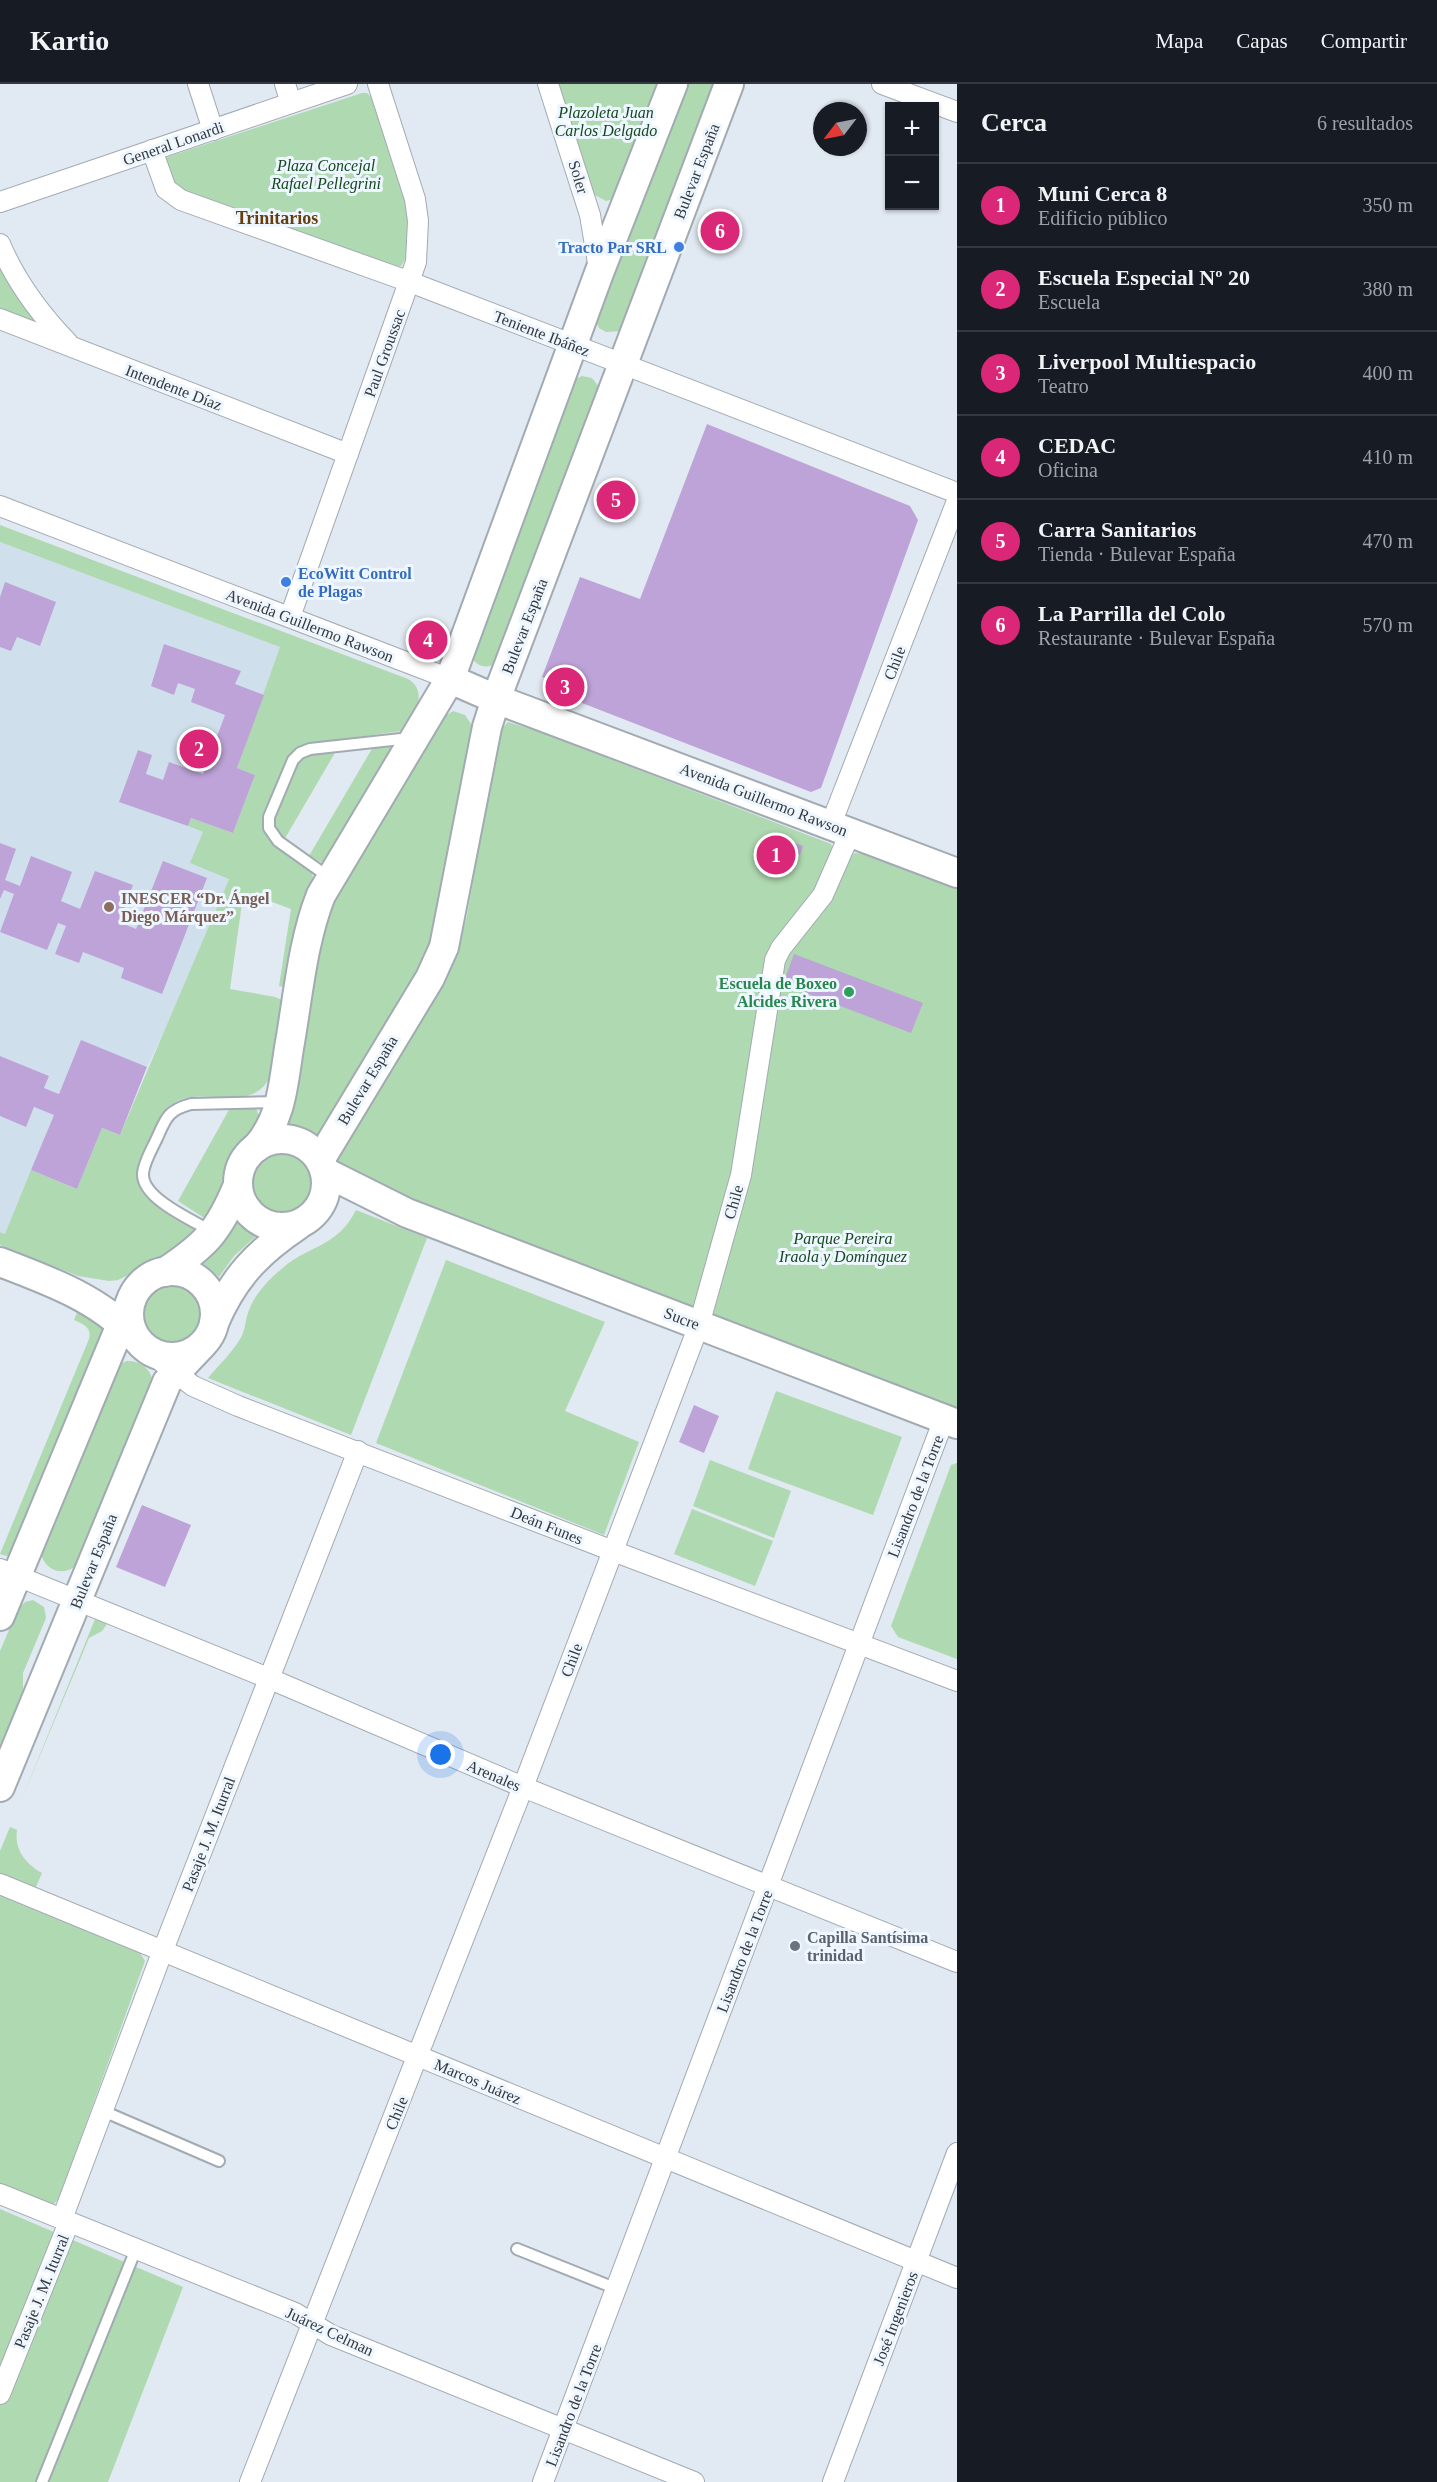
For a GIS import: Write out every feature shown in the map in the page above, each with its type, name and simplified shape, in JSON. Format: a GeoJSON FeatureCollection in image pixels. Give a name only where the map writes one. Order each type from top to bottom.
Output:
{"type":"FeatureCollection","features":[{"type":"Feature","properties":{"kind":"main road"},"geometry":{"type":"LineString","coordinates":[[0,1616],[8,1572],[141,1310],[187,1257],[214,1233],[238,1185],[240,1170],[246,1157],[270,1131],[280,1102],[310,929],[321,895],[450,679],[599,273],[673,84]]}},
{"type":"Feature","properties":{"kind":"main road","name":"Bulevar España"},"geometry":{"type":"LineString","coordinates":[[322,1166],[430,978],[444,947],[487,727],[496,699],[729,84]]}},
{"type":"Feature","properties":{"kind":"main road","name":"Avenida Guillermo Rawson"},"geometry":{"type":"LineString","coordinates":[[450,679],[496,699],[957,873]]}},
{"type":"Feature","properties":{"kind":"main road"},"geometry":{"type":"LineString","coordinates":[[238,1185],[240,1198],[247,1210],[257,1220],[269,1226],[283,1228],[297,1226],[320,1208],[326,1190],[322,1166],[302,1144],[291,1140],[273,1140],[256,1147]]}},
{"type":"Feature","properties":{"kind":"main road","name":"Sucre"},"geometry":{"type":"LineString","coordinates":[[322,1166],[407,1213]]}},
{"type":"Feature","properties":{"kind":"main road","name":"Sucre"},"geometry":{"type":"LineString","coordinates":[[320,1208],[334,1201],[349,1199],[407,1213],[951,1422]]}},
{"type":"Feature","properties":{"kind":"main road","name":"Bulevar España"},"geometry":{"type":"LineString","coordinates":[[0,1787],[167,1382],[208,1334],[225,1298],[243,1272],[274,1241],[297,1226]]}},
{"type":"Feature","properties":{"kind":"main road","name":"Deán Funes"},"geometry":{"type":"LineString","coordinates":[[0,1262],[52,1283],[109,1313],[141,1310]]}},
{"type":"Feature","properties":{"kind":"main road"},"geometry":{"type":"LineString","coordinates":[[185,1274],[203,1284],[213,1302],[208,1334],[192,1353],[179,1357],[159,1356],[141,1310],[185,1274]]}},
{"type":"Feature","properties":{"kind":"main road","name":"Deán Funes"},"geometry":{"type":"LineString","coordinates":[[52,1283],[99,1291],[114,1290],[141,1310]]}},
{"type":"Feature","properties":{"kind":"street"},"geometry":{"type":"LineString","coordinates":[[198,84],[213,130]]}},
{"type":"Feature","properties":{"kind":"street"},"geometry":{"type":"LineString","coordinates":[[285,84],[291,103]]}},
{"type":"Feature","properties":{"kind":"street","name":"General Lonardi"},"geometry":{"type":"LineString","coordinates":[[0,202],[346,84]]}},
{"type":"Feature","properties":{"kind":"street","name":"Paul Groussac"},"geometry":{"type":"LineString","coordinates":[[290,617],[416,262],[418,221],[414,199],[378,84]]}},
{"type":"Feature","properties":{"kind":"street","name":"Soler"},"geometry":{"type":"LineString","coordinates":[[548,84],[590,215],[599,273]]}},
{"type":"Feature","properties":{"kind":"street"},"geometry":{"type":"LineString","coordinates":[[882,84],[957,112]]}},
{"type":"Feature","properties":{"kind":"street","name":"Teniente Ibáñez"},"geometry":{"type":"LineString","coordinates":[[152,150],[166,189],[181,200],[410,282],[957,493]]}},
{"type":"Feature","properties":{"kind":"street"},"geometry":{"type":"LineString","coordinates":[[0,244],[11,269],[29,298],[72,347]]}},
{"type":"Feature","properties":{"kind":"street","name":"Intendente Díaz"},"geometry":{"type":"LineString","coordinates":[[0,319],[348,454]]}},
{"type":"Feature","properties":{"kind":"street","name":"Chile"},"geometry":{"type":"LineString","coordinates":[[250,2482],[523,1787],[699,1325],[741,1175],[775,960],[781,948],[823,895],[841,828],[957,501]]}},
{"type":"Feature","properties":{"kind":"street","name":"Avenida Guillermo Rawson"},"geometry":{"type":"LineString","coordinates":[[0,506],[450,679]]}},
{"type":"Feature","properties":{"kind":"street","name":"Deán Funes"},"geometry":{"type":"LineString","coordinates":[[141,1310],[175,1373],[194,1386],[238,1406],[613,1551],[957,1681]]}},
{"type":"Feature","properties":{"kind":"street","name":"Lisandro de la Torre"},"geometry":{"type":"LineString","coordinates":[[543,2482],[565,2429],[859,1644],[951,1422]]}},
{"type":"Feature","properties":{"kind":"street","name":"Pasaje J. M. Iturral"},"geometry":{"type":"LineString","coordinates":[[0,2394],[66,2220],[103,2111],[163,1950],[358,1451]]}},
{"type":"Feature","properties":{"kind":"street","name":"Arenales"},"geometry":{"type":"LineString","coordinates":[[8,1572],[268,1678],[523,1787],[957,1962]]}},
{"type":"Feature","properties":{"kind":"street","name":"Marcos Juárez"},"geometry":{"type":"LineString","coordinates":[[0,1884],[665,2160],[957,2278]]}},
{"type":"Feature","properties":{"kind":"street","name":"José Ingenieros"},"geometry":{"type":"LineString","coordinates":[[833,2482],[957,2153]]}},
{"type":"Feature","properties":{"kind":"street","name":"Juárez Celman"},"geometry":{"type":"LineString","coordinates":[[0,2194],[295,2313],[331,2335],[694,2482]]}},
{"type":"Feature","properties":{"kind":"lane"},"geometry":{"type":"LineString","coordinates":[[330,878],[279,841],[268,828],[269,817],[293,760],[300,753],[310,749],[416,737]]}},
{"type":"Feature","properties":{"kind":"lane"},"geometry":{"type":"LineString","coordinates":[[214,1233],[152,1196],[143,1181],[143,1170],[165,1120],[178,1108],[191,1104],[280,1102]]}},
{"type":"Feature","properties":{"kind":"lane"},"geometry":{"type":"LineString","coordinates":[[103,2111],[219,2161]]}},
{"type":"Feature","properties":{"kind":"lane"},"geometry":{"type":"LineString","coordinates":[[42,2482],[136,2249]]}},
{"type":"Feature","properties":{"kind":"lane"},"geometry":{"type":"LineString","coordinates":[[517,2249],[616,2289]]}},
{"type":"Feature","properties":{"kind":"shaded area"},"geometry":{"type":"Polygon","coordinates":[[[0,542],[281,647],[237,768],[255,775],[233,833],[192,818],[188,826],[203,832],[229,878],[177,1005],[147,1067],[59,1094],[44,1088],[49,1076],[0,1056],[0,542]]]}},
{"type":"Feature","properties":{"kind":"shaded area"},"geometry":{"type":"Polygon","coordinates":[[[34,1107],[54,1115],[5,1234],[0,1232],[0,1116],[26,1127],[34,1107]]]}},
{"type":"Feature","properties":{"kind":"green space","name":"Plazoleta Juan Carlos Delgado"},"geometry":{"type":"Polygon","coordinates":[[[554,84],[660,84],[616,198],[606,201],[593,194],[554,84]]]}},
{"type":"Feature","properties":{"kind":"green space"},"geometry":{"type":"Polygon","coordinates":[[[683,84],[717,84],[621,331],[606,332],[599,328],[595,320],[683,84]]]}},
{"type":"Feature","properties":{"kind":"green space","name":"Plaza Concejal Rafael Pellegrini"},"geometry":{"type":"Polygon","coordinates":[[[367,93],[374,100],[405,201],[409,244],[400,267],[180,193],[162,164],[167,157],[367,93]]]}},
{"type":"Feature","properties":{"kind":"green space"},"geometry":{"type":"Polygon","coordinates":[[[0,265],[41,324],[0,308],[0,265]]]}},
{"type":"Feature","properties":{"kind":"green space"},"geometry":{"type":"Polygon","coordinates":[[[582,376],[592,378],[599,387],[496,664],[481,666],[471,656],[573,380],[582,376]]]}},
{"type":"Feature","properties":{"kind":"green space"},"geometry":{"type":"Polygon","coordinates":[[[0,525],[408,679],[418,690],[418,705],[411,719],[401,731],[303,745],[291,753],[288,758],[264,821],[312,871],[313,879],[304,903],[287,988],[279,986],[291,909],[259,897],[242,903],[230,989],[275,997],[284,1001],[276,1055],[270,1075],[258,1091],[246,1096],[192,1097],[179,1100],[163,1113],[154,1129],[137,1174],[139,1185],[143,1194],[151,1201],[197,1231],[164,1258],[118,1280],[109,1281],[78,1276],[0,1245],[0,1232],[5,1234],[31,1170],[77,1189],[102,1128],[120,1135],[229,879],[190,863],[203,832],[188,826],[191,818],[233,833],[255,775],[237,768],[280,647],[0,542],[0,525]]]}},
{"type":"Feature","properties":{"kind":"green space"},"geometry":{"type":"Polygon","coordinates":[[[453,711],[465,715],[473,727],[437,930],[427,960],[319,1137],[287,1124],[324,913],[442,718],[453,711]]]}},
{"type":"Feature","properties":{"kind":"green space","name":"Parque Pereira Iraola y Domínguez"},"geometry":{"type":"Polygon","coordinates":[[[508,722],[540,732],[831,844],[834,850],[780,962],[854,853],[870,854],[957,888],[957,1411],[412,1205],[339,1163],[337,1159],[441,987],[457,953],[467,916],[498,733],[508,722]]]}},
{"type":"Feature","properties":{"kind":"green space"},"geometry":{"type":"Polygon","coordinates":[[[373,747],[393,748],[323,863],[309,856],[373,747]]]}},
{"type":"Feature","properties":{"kind":"green space"},"geometry":{"type":"Polygon","coordinates":[[[336,751],[284,840],[274,830],[273,819],[297,761],[312,754],[336,751]]]}},
{"type":"Feature","properties":{"kind":"green space"},"geometry":{"type":"Polygon","coordinates":[[[253,1107],[257,1110],[259,1118],[246,1142],[229,1165],[225,1186],[209,1221],[178,1201],[230,1108],[253,1107]]]}},
{"type":"Feature","properties":{"kind":"green space"},"geometry":{"type":"Polygon","coordinates":[[[276,1154],[288,1154],[299,1159],[307,1167],[312,1184],[310,1196],[299,1209],[288,1214],[276,1214],[265,1209],[257,1201],[252,1190],[252,1178],[257,1167],[265,1159],[276,1154]]]}},
{"type":"Feature","properties":{"kind":"green space"},"geometry":{"type":"Polygon","coordinates":[[[356,1210],[427,1238],[351,1435],[208,1378],[240,1339],[254,1299],[263,1287],[285,1266],[324,1244],[341,1231],[356,1210]]]}},
{"type":"Feature","properties":{"kind":"green space"},"geometry":{"type":"Polygon","coordinates":[[[238,1220],[250,1233],[257,1235],[234,1256],[219,1277],[203,1263],[222,1244],[238,1220]]]}},
{"type":"Feature","properties":{"kind":"green space"},"geometry":{"type":"Polygon","coordinates":[[[446,1260],[605,1322],[565,1411],[639,1442],[604,1535],[376,1443],[446,1260]]]}},
{"type":"Feature","properties":{"kind":"green space"},"geometry":{"type":"Polygon","coordinates":[[[165,1285],[177,1285],[192,1293],[200,1308],[200,1320],[192,1335],[177,1343],[165,1343],[150,1335],[142,1320],[142,1308],[150,1293],[165,1285]]]}},
{"type":"Feature","properties":{"kind":"green space"},"geometry":{"type":"Polygon","coordinates":[[[78,1310],[98,1320],[104,1331],[10,1557],[0,1554],[89,1339],[88,1329],[74,1320],[78,1310]]]}},
{"type":"Feature","properties":{"kind":"green space"},"geometry":{"type":"Polygon","coordinates":[[[127,1361],[137,1362],[144,1366],[153,1382],[77,1565],[65,1571],[54,1570],[45,1563],[40,1551],[120,1364],[127,1361]]]}},
{"type":"Feature","properties":{"kind":"green space"},"geometry":{"type":"Polygon","coordinates":[[[776,1391],[902,1437],[873,1515],[748,1469],[776,1391]]]}},
{"type":"Feature","properties":{"kind":"green space"},"geometry":{"type":"Polygon","coordinates":[[[710,1460],[791,1491],[774,1538],[693,1506],[710,1460]]]}},
{"type":"Feature","properties":{"kind":"green space"},"geometry":{"type":"Polygon","coordinates":[[[957,1463],[957,1659],[898,1637],[891,1626],[951,1465],[957,1463]]]}},
{"type":"Feature","properties":{"kind":"green space"},"geometry":{"type":"Polygon","coordinates":[[[692,1509],[773,1541],[755,1586],[674,1554],[692,1509]]]}},
{"type":"Feature","properties":{"kind":"green space"},"geometry":{"type":"Polygon","coordinates":[[[33,1600],[44,1607],[46,1618],[23,1673],[23,1695],[0,1756],[0,1651],[18,1609],[25,1602],[33,1600]]]}},
{"type":"Feature","properties":{"kind":"green space"},"geometry":{"type":"Polygon","coordinates":[[[95,1619],[107,1624],[102,1631],[89,1638],[21,1801],[95,1619]]]}},
{"type":"Feature","properties":{"kind":"green space"},"geometry":{"type":"Polygon","coordinates":[[[10,1827],[17,1830],[17,1844],[22,1856],[42,1873],[36,1887],[0,1873],[0,1851],[10,1827]]]}},
{"type":"Feature","properties":{"kind":"green space"},"geometry":{"type":"Polygon","coordinates":[[[0,1896],[140,1953],[145,1961],[59,2198],[54,2204],[0,2184],[0,1896]]]}},
{"type":"Feature","properties":{"kind":"green space"},"geometry":{"type":"Polygon","coordinates":[[[0,2209],[183,2287],[108,2482],[0,2482],[0,2209]]]}},
{"type":"Feature","properties":{"kind":"building"},"geometry":{"type":"Polygon","coordinates":[[[707,424],[910,506],[918,520],[821,788],[811,792],[546,689],[550,680],[542,677],[580,577],[640,599],[707,424]]]}},
{"type":"Feature","properties":{"kind":"building"},"geometry":{"type":"Polygon","coordinates":[[[5,582],[56,602],[40,646],[17,637],[11,651],[0,647],[0,597],[5,582]]]}},
{"type":"Feature","properties":{"kind":"building"},"geometry":{"type":"Polygon","coordinates":[[[164,644],[241,671],[235,684],[264,695],[237,768],[255,775],[233,833],[191,818],[188,826],[119,802],[138,750],[152,755],[146,774],[163,780],[169,762],[203,774],[225,715],[191,702],[195,689],[178,683],[174,695],[151,686],[164,644]]]}},
{"type":"Feature","properties":{"kind":"building"},"geometry":{"type":"Polygon","coordinates":[[[767,837],[781,842],[782,838],[803,846],[800,855],[796,854],[793,864],[790,863],[788,869],[785,868],[783,872],[768,869],[770,863],[760,859],[767,837]]]}},
{"type":"Feature","properties":{"kind":"building"},"geometry":{"type":"Polygon","coordinates":[[[0,843],[16,849],[5,880],[20,886],[31,856],[72,872],[61,901],[80,909],[95,871],[133,885],[119,922],[136,929],[163,861],[207,878],[162,994],[121,978],[124,968],[83,952],[79,963],[55,954],[66,926],[58,923],[47,950],[0,932],[14,894],[4,890],[0,899],[0,843]]]}},
{"type":"Feature","properties":{"kind":"building","name":"Escuela de Boxeo Alcides Rivera"},"geometry":{"type":"Polygon","coordinates":[[[794,954],[923,1003],[911,1033],[783,984],[794,954]]]}},
{"type":"Feature","properties":{"kind":"building"},"geometry":{"type":"Polygon","coordinates":[[[81,1040],[147,1067],[120,1135],[102,1128],[77,1189],[31,1170],[54,1115],[34,1107],[26,1127],[0,1116],[0,1056],[49,1076],[44,1088],[59,1094],[81,1040]]]}},
{"type":"Feature","properties":{"kind":"building"},"geometry":{"type":"Polygon","coordinates":[[[694,1405],[719,1416],[704,1453],[679,1442],[694,1405]]]}},
{"type":"Feature","properties":{"kind":"building"},"geometry":{"type":"Polygon","coordinates":[[[142,1505],[191,1525],[165,1587],[116,1567],[142,1505]]]}},
{"type":"Feature","properties":{"kind":"place","name":"La Parrilla del Colo"},"geometry":{"type":"Point","coordinates":[720,231]}},
{"type":"Feature","properties":{"kind":"place","name":"Tracto Par SRL"},"geometry":{"type":"Point","coordinates":[679,247]}},
{"type":"Feature","properties":{"kind":"place","name":"Carra Sanitarios"},"geometry":{"type":"Point","coordinates":[616,500]}},
{"type":"Feature","properties":{"kind":"place","name":"EcoWitt Control de Plagas"},"geometry":{"type":"Point","coordinates":[286,582]}},
{"type":"Feature","properties":{"kind":"place","name":"CEDAC"},"geometry":{"type":"Point","coordinates":[428,640]}},
{"type":"Feature","properties":{"kind":"place","name":"Liverpool Multiespacio"},"geometry":{"type":"Point","coordinates":[565,687]}},
{"type":"Feature","properties":{"kind":"place","name":"Escuela Especial Nº 20"},"geometry":{"type":"Point","coordinates":[199,749]}},
{"type":"Feature","properties":{"kind":"place","name":"Muni Cerca 8"},"geometry":{"type":"Point","coordinates":[776,855]}},
{"type":"Feature","properties":{"kind":"place","name":"INESCER “Dr. Ángel Diego Márquez”"},"geometry":{"type":"Point","coordinates":[109,907]}},
{"type":"Feature","properties":{"kind":"place","name":"Escuela de Boxeo Alcides Rivera"},"geometry":{"type":"Point","coordinates":[849,992]}},
{"type":"Feature","properties":{"kind":"place","name":"Capilla Santísima trinidad"},"geometry":{"type":"Point","coordinates":[795,1946]}},
{"type":"Feature","properties":{"kind":"district","name":"Trinitarios"},"geometry":{"type":"Point","coordinates":[277,218]}}]}
